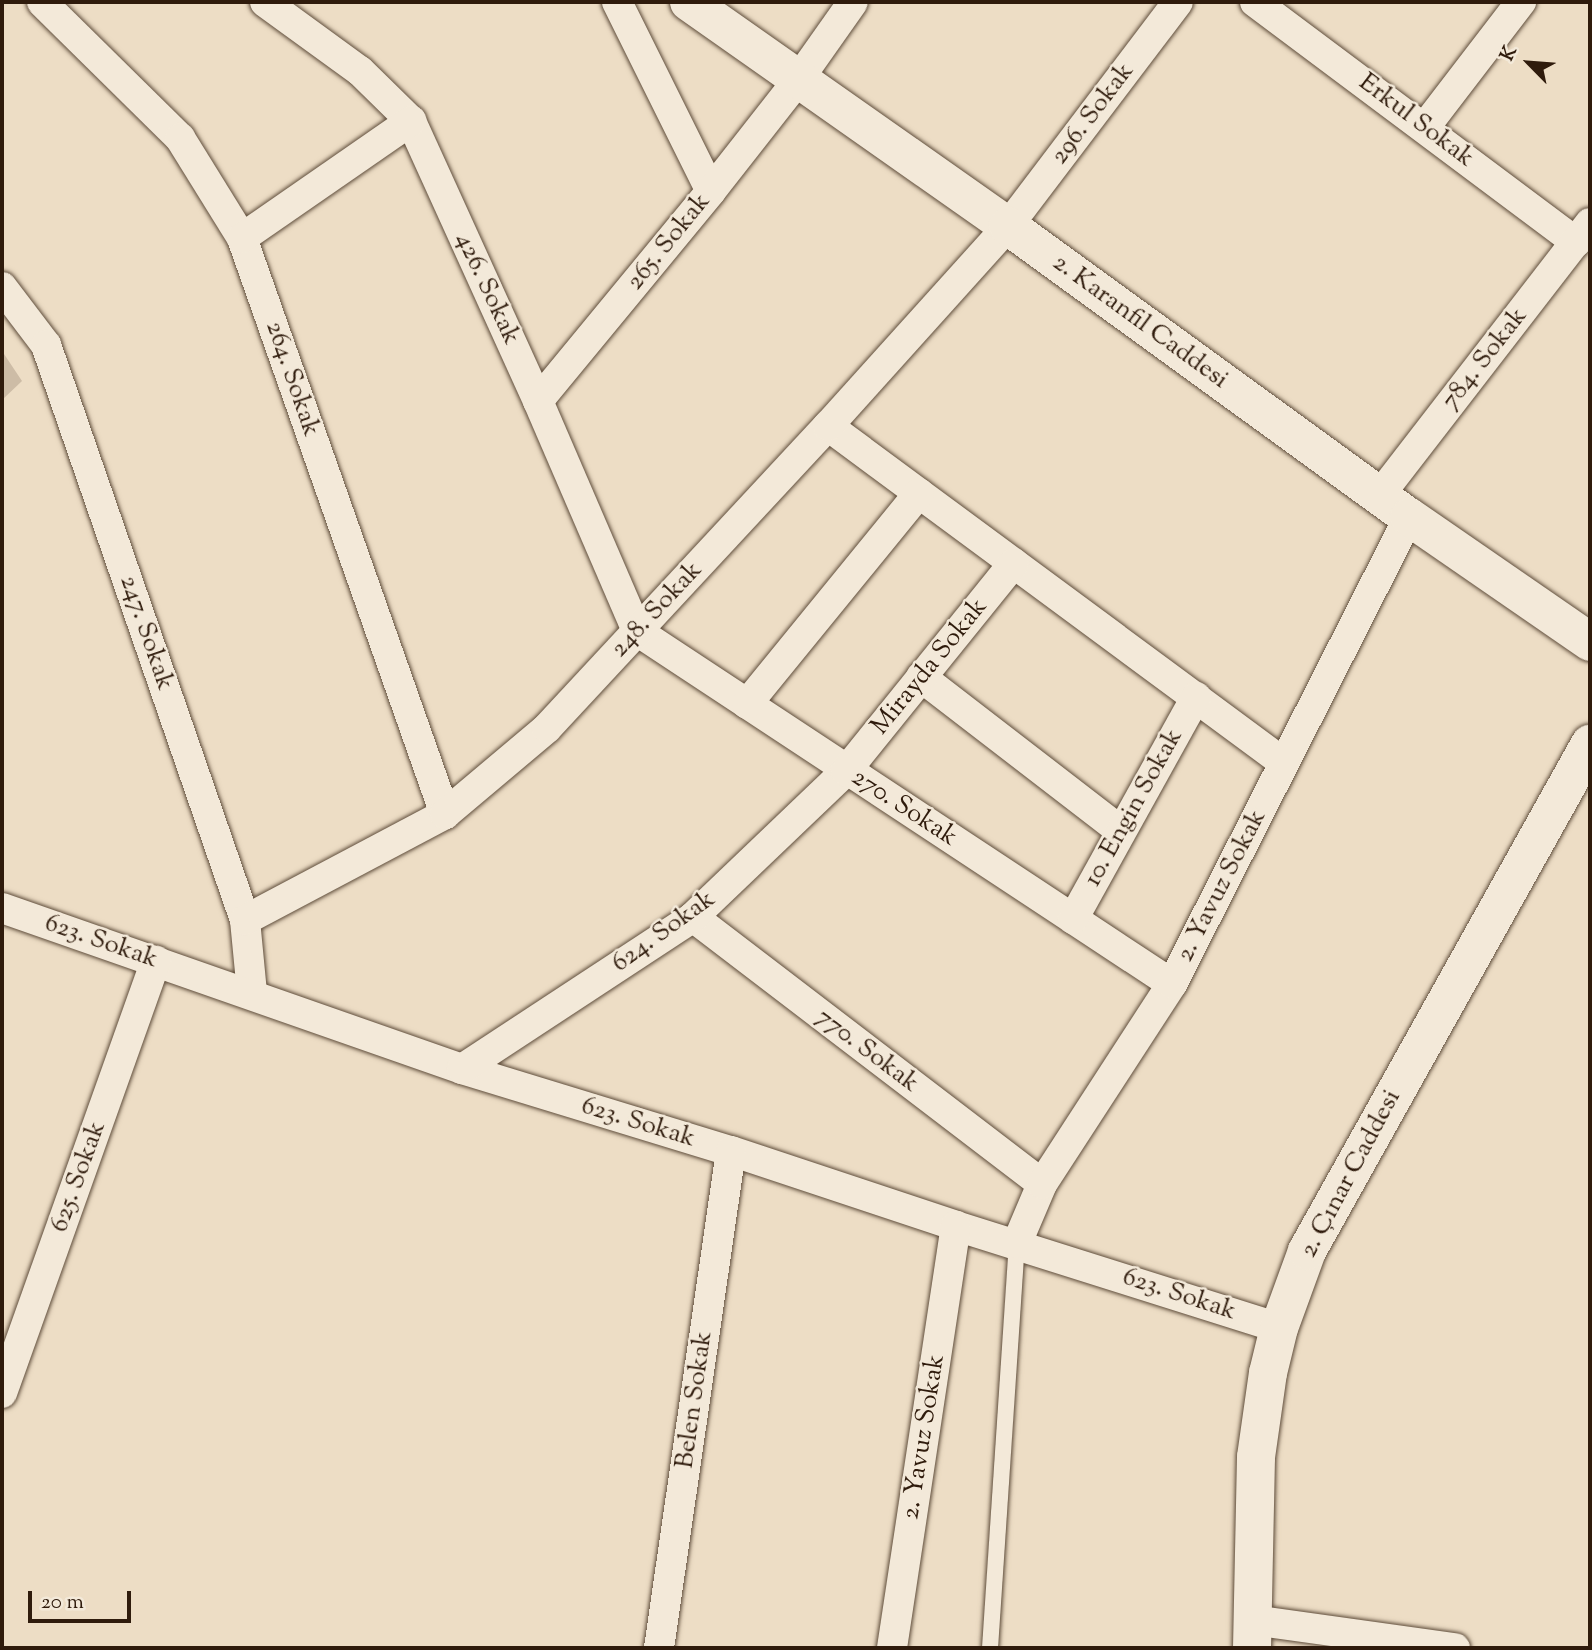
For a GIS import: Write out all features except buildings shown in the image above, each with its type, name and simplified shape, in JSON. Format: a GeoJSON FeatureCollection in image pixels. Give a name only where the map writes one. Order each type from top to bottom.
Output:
{"type":"FeatureCollection","features":[{"type":"Feature","properties":{"kind":"street","name":"264. Sokak"},"geometry":{"type":"LineString","coordinates":[[42,2],[180,138],[242,237],[445,814]]}},
{"type":"Feature","properties":{"kind":"street","name":"426. Sokak"},"geometry":{"type":"LineString","coordinates":[[265,2],[360,71],[411,121],[538,401],[637,631]]}},
{"type":"Feature","properties":{"kind":"street"},"geometry":{"type":"LineString","coordinates":[[617,2],[711,191]]}},
{"type":"Feature","properties":{"kind":"street","name":"2. Karanfil Caddesi"},"geometry":{"type":"LineString","coordinates":[[689,2],[1008,226],[1394,507],[1590,642]]}},
{"type":"Feature","properties":{"kind":"street","name":"265. Sokak"},"geometry":{"type":"LineString","coordinates":[[538,401],[711,191],[798,80],[853,2]]}},
{"type":"Feature","properties":{"kind":"street","name":"296. Sokak"},"geometry":{"type":"LineString","coordinates":[[1008,226],[1178,2]]}},
{"type":"Feature","properties":{"kind":"street","name":"Erkul Sokak"},"geometry":{"type":"LineString","coordinates":[[1255,2],[1425,127],[1583,233]]}},
{"type":"Feature","properties":{"kind":"street"},"geometry":{"type":"LineString","coordinates":[[1425,127],[1521,2]]}},
{"type":"Feature","properties":{"kind":"street"},"geometry":{"type":"LineString","coordinates":[[242,237],[411,121]]}},
{"type":"Feature","properties":{"kind":"street","name":"248. Sokak"},"geometry":{"type":"LineString","coordinates":[[246,920],[445,814],[547,728],[828,426],[1008,226]]}},
{"type":"Feature","properties":{"kind":"street","name":"784. Sokak"},"geometry":{"type":"LineString","coordinates":[[1394,507],[1583,233]]}},
{"type":"Feature","properties":{"kind":"street","name":"247. Sokak"},"geometry":{"type":"LineString","coordinates":[[2,286],[46,345],[246,920],[252,993]]}},
{"type":"Feature","properties":{"kind":"street"},"geometry":{"type":"LineString","coordinates":[[828,426],[1284,763]]}},
{"type":"Feature","properties":{"kind":"street"},"geometry":{"type":"LineString","coordinates":[[747,704],[919,493]]}},
{"type":"Feature","properties":{"kind":"street","name":"2. Yavuz Sokak"},"geometry":{"type":"LineString","coordinates":[[1017,1243],[1042,1184],[1172,984],[1284,763],[1394,507]]}},
{"type":"Feature","properties":{"kind":"street","name":"Mirayda Sokak"},"geometry":{"type":"LineString","coordinates":[[846,771],[1014,563]]}},
{"type":"Feature","properties":{"kind":"street","name":"270. Sokak"},"geometry":{"type":"LineString","coordinates":[[637,631],[1172,984]]}},
{"type":"Feature","properties":{"kind":"street"},"geometry":{"type":"LineString","coordinates":[[921,677],[1121,831]]}},
{"type":"Feature","properties":{"kind":"street","name":"10. Engin Sokak"},"geometry":{"type":"LineString","coordinates":[[1073,919],[1196,697]]}},
{"type":"Feature","properties":{"kind":"street","name":"2. Çınar Caddesi"},"geometry":{"type":"LineString","coordinates":[[1252,1634],[1256,1457],[1268,1373],[1279,1328],[1307,1251],[1588,751]]}},
{"type":"Feature","properties":{"kind":"street","name":"624. Sokak"},"geometry":{"type":"LineString","coordinates":[[462,1069],[692,918],[846,771]]}},
{"type":"Feature","properties":{"kind":"street","name":"623. Sokak"},"geometry":{"type":"LineString","coordinates":[[2,908],[252,993],[462,1069],[731,1151],[956,1226],[1017,1243],[1279,1328]]}},
{"type":"Feature","properties":{"kind":"street","name":"770. Sokak"},"geometry":{"type":"LineString","coordinates":[[692,918],[1042,1184]]}},
{"type":"Feature","properties":{"kind":"street","name":"625. Sokak"},"geometry":{"type":"LineString","coordinates":[[2,1393],[156,961]]}},
{"type":"Feature","properties":{"kind":"street","name":"Belen Sokak"},"geometry":{"type":"LineString","coordinates":[[659,1648],[731,1151]]}},
{"type":"Feature","properties":{"kind":"street","name":"2. Yavuz Sokak"},"geometry":{"type":"LineString","coordinates":[[892,1648],[956,1226]]}},
{"type":"Feature","properties":{"kind":"street"},"geometry":{"type":"LineString","coordinates":[[1252,1634],[1455,1648]]}},
{"type":"Feature","properties":{"kind":"lane"},"geometry":{"type":"LineString","coordinates":[[990,1648],[1017,1243]]}},
{"type":"Feature","properties":{"kind":"shaded area"},"geometry":{"type":"Polygon","coordinates":[[[2,351],[22,381],[2,400],[2,351]]]}}]}
